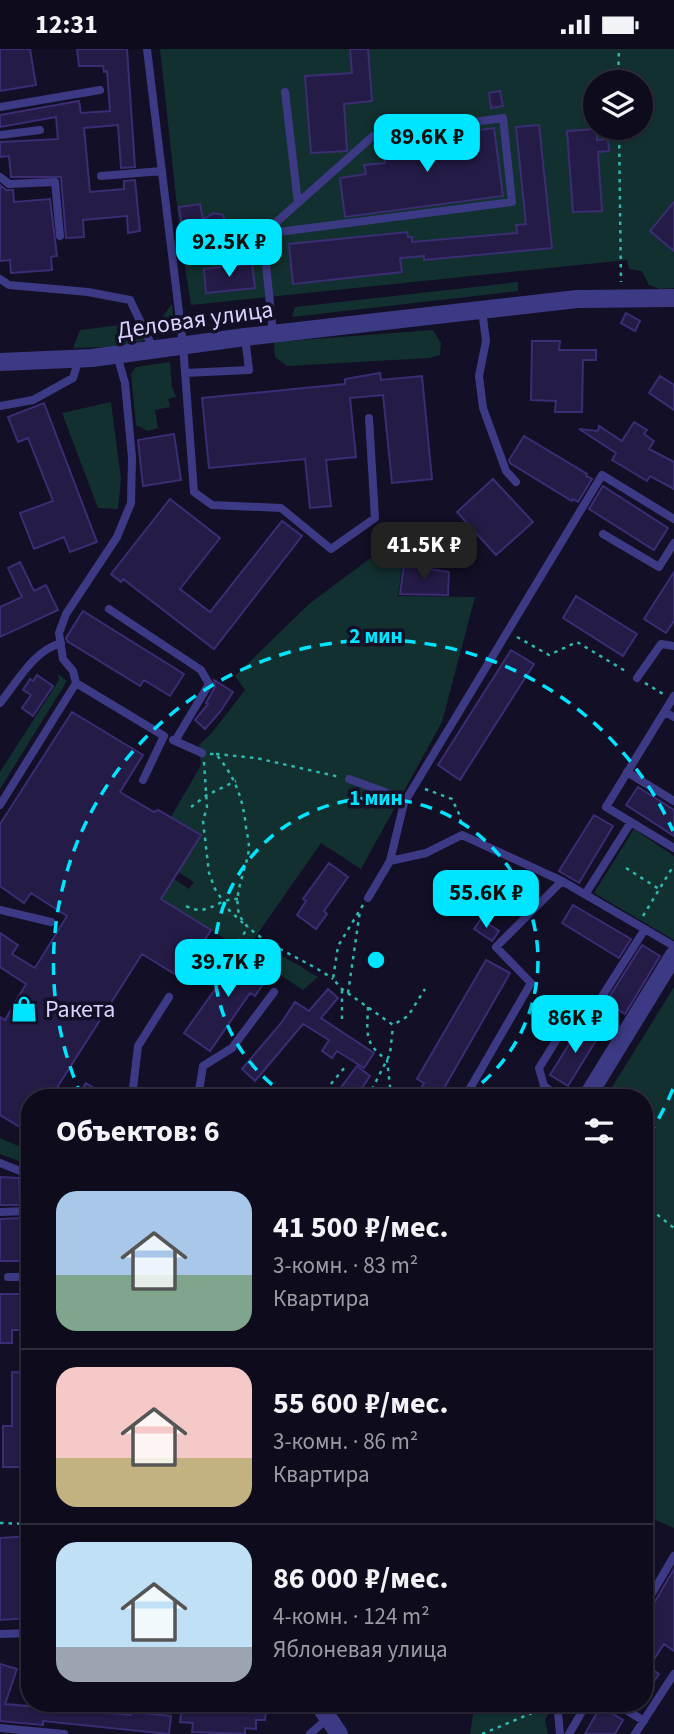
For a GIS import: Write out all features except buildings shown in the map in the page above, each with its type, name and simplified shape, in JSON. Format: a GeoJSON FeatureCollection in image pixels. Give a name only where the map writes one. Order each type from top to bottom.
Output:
{"type":"FeatureCollection","features":[{"type":"Feature","properties":{"kind":"street","name":"Деловая улица"},"geometry":{"type":"LineString","coordinates":[[0,362],[117,355],[613,293],[674,298]]}},
{"type":"Feature","properties":{"kind":"street"},"geometry":{"type":"LineString","coordinates":[[592,1089],[674,955]]}},
{"type":"Feature","properties":{"kind":"street"},"geometry":{"type":"LineString","coordinates":[[324,1712],[339,1734]]}},
{"type":"Feature","properties":{"kind":"lane"},"geometry":{"type":"LineString","coordinates":[[148,49],[183,345],[194,492],[212,505],[281,508],[331,549],[375,518],[369,418]]}},
{"type":"Feature","properties":{"kind":"lane"},"geometry":{"type":"LineString","coordinates":[[0,107],[100,90]]}},
{"type":"Feature","properties":{"kind":"lane"},"geometry":{"type":"LineString","coordinates":[[285,92],[298,203]]}},
{"type":"Feature","properties":{"kind":"lane"},"geometry":{"type":"LineString","coordinates":[[503,118],[512,202],[263,234],[373,136],[503,118]]}},
{"type":"Feature","properties":{"kind":"lane"},"geometry":{"type":"LineString","coordinates":[[0,135],[40,129]]}},
{"type":"Feature","properties":{"kind":"lane"},"geometry":{"type":"LineString","coordinates":[[101,176],[162,170]]}},
{"type":"Feature","properties":{"kind":"lane"},"geometry":{"type":"LineString","coordinates":[[0,177],[9,184],[55,182],[60,236]]}},
{"type":"Feature","properties":{"kind":"lane"},"geometry":{"type":"LineString","coordinates":[[263,234],[273,334]]}},
{"type":"Feature","properties":{"kind":"lane"},"geometry":{"type":"LineString","coordinates":[[0,279],[9,285],[88,292],[130,300],[154,349]]}},
{"type":"Feature","properties":{"kind":"lane"},"geometry":{"type":"LineString","coordinates":[[482,310],[486,341],[479,376],[483,408],[506,471],[516,482]]}},
{"type":"Feature","properties":{"kind":"lane"},"geometry":{"type":"LineString","coordinates":[[185,373],[249,370],[246,337]]}},
{"type":"Feature","properties":{"kind":"lane"},"geometry":{"type":"LineString","coordinates":[[0,805],[76,683],[74,671],[63,659],[59,633],[66,614],[117,537],[131,503],[132,457],[125,383],[117,355]]}},
{"type":"Feature","properties":{"kind":"lane"},"geometry":{"type":"LineString","coordinates":[[0,406],[33,400],[73,378],[79,359]]}},
{"type":"Feature","properties":{"kind":"lane"},"geometry":{"type":"LineString","coordinates":[[368,898],[390,862],[404,803],[602,475],[674,519]]}},
{"type":"Feature","properties":{"kind":"lane"},"geometry":{"type":"LineString","coordinates":[[603,534],[659,567],[674,543]]}},
{"type":"Feature","properties":{"kind":"lane"},"geometry":{"type":"LineString","coordinates":[[109,609],[201,670],[209,684],[175,741]]}},
{"type":"Feature","properties":{"kind":"lane"},"geometry":{"type":"LineString","coordinates":[[0,702],[29,664],[49,646],[61,643]]}},
{"type":"Feature","properties":{"kind":"lane"},"geometry":{"type":"LineString","coordinates":[[637,678],[662,644],[674,646]]}},
{"type":"Feature","properties":{"kind":"lane"},"geometry":{"type":"LineString","coordinates":[[76,683],[164,736],[202,753]]}},
{"type":"Feature","properties":{"kind":"lane"},"geometry":{"type":"LineString","coordinates":[[673,698],[606,807],[674,848]]}},
{"type":"Feature","properties":{"kind":"lane"},"geometry":{"type":"LineString","coordinates":[[665,712],[674,717]]}},
{"type":"Feature","properties":{"kind":"lane"},"geometry":{"type":"LineString","coordinates":[[143,780],[164,736]]}},
{"type":"Feature","properties":{"kind":"lane"},"geometry":{"type":"LineString","coordinates":[[627,772],[674,801]]}},
{"type":"Feature","properties":{"kind":"lane"},"geometry":{"type":"LineString","coordinates":[[349,779],[385,792],[404,803]]}},
{"type":"Feature","properties":{"kind":"lane"},"geometry":{"type":"LineString","coordinates":[[586,893],[631,822]]}},
{"type":"Feature","properties":{"kind":"lane"},"geometry":{"type":"LineString","coordinates":[[390,862],[426,853],[462,835],[586,893],[674,946]]}},
{"type":"Feature","properties":{"kind":"lane"},"geometry":{"type":"LineString","coordinates":[[470,1089],[531,983],[496,947],[562,881]]}},
{"type":"Feature","properties":{"kind":"lane"},"geometry":{"type":"LineString","coordinates":[[0,910],[51,922]]}},
{"type":"Feature","properties":{"kind":"lane"},"geometry":{"type":"LineString","coordinates":[[548,1089],[544,1086],[539,1067],[579,1004],[601,998],[641,927]]}},
{"type":"Feature","properties":{"kind":"lane"},"geometry":{"type":"LineString","coordinates":[[199,1089],[203,1066],[232,1048],[274,992]]}},
{"type":"Feature","properties":{"kind":"lane"},"geometry":{"type":"LineString","coordinates":[[133,1089],[138,1046],[169,997]]}},
{"type":"Feature","properties":{"kind":"lane"},"geometry":{"type":"LineString","coordinates":[[0,1163],[21,1171]]}},
{"type":"Feature","properties":{"kind":"lane"},"geometry":{"type":"LineString","coordinates":[[0,1212],[21,1211]]}},
{"type":"Feature","properties":{"kind":"lane"},"geometry":{"type":"LineString","coordinates":[[8,1276],[21,1277]]}},
{"type":"Feature","properties":{"kind":"lane"},"geometry":{"type":"LineString","coordinates":[[653,1592],[674,1556]]}},
{"type":"Feature","properties":{"kind":"lane"},"geometry":{"type":"LineString","coordinates":[[0,1635],[21,1634]]}},
{"type":"Feature","properties":{"kind":"lane"},"geometry":{"type":"LineString","coordinates":[[653,1707],[674,1674]]}},
{"type":"Feature","properties":{"kind":"lane"},"geometry":{"type":"LineString","coordinates":[[310,1734],[322,1712]]}},
{"type":"Feature","properties":{"kind":"lane"},"geometry":{"type":"LineString","coordinates":[[559,1712],[560,1734]]}},
{"type":"Feature","properties":{"kind":"lane"},"geometry":{"type":"LineString","coordinates":[[569,1734],[582,1712]]}},
{"type":"Feature","properties":{"kind":"lane"},"geometry":{"type":"LineString","coordinates":[[630,1712],[644,1721]]}},
{"type":"Feature","properties":{"kind":"lane"},"geometry":{"type":"LineString","coordinates":[[635,1734],[650,1712]]}},
{"type":"Feature","properties":{"kind":"lane"},"geometry":{"type":"LineString","coordinates":[[0,1728],[64,1734]]}},
{"type":"Feature","properties":{"kind":"path"},"geometry":{"type":"LineString","coordinates":[[618,70],[619,49]]}},
{"type":"Feature","properties":{"kind":"path"},"geometry":{"type":"LineString","coordinates":[[613,293],[619,140]]}},
{"type":"Feature","properties":{"kind":"path"},"geometry":{"type":"LineString","coordinates":[[508,632],[549,655],[577,642],[673,698]]}},
{"type":"Feature","properties":{"kind":"path"},"geometry":{"type":"LineString","coordinates":[[349,779],[256,758],[202,753],[207,795],[203,821],[209,873],[215,889],[244,924],[333,979],[342,989],[394,1025]]}},
{"type":"Feature","properties":{"kind":"path"},"geometry":{"type":"LineString","coordinates":[[216,754],[236,781],[244,807],[249,848],[240,882],[238,907],[244,924]]}},
{"type":"Feature","properties":{"kind":"path"},"geometry":{"type":"LineString","coordinates":[[191,807],[207,795],[236,781]]}},
{"type":"Feature","properties":{"kind":"path"},"geometry":{"type":"LineString","coordinates":[[416,785],[452,799],[460,815],[462,835]]}},
{"type":"Feature","properties":{"kind":"path"},"geometry":{"type":"LineString","coordinates":[[641,927],[674,865]]}},
{"type":"Feature","properties":{"kind":"path"},"geometry":{"type":"LineString","coordinates":[[626,868],[659,889]]}},
{"type":"Feature","properties":{"kind":"path"},"geometry":{"type":"LineString","coordinates":[[333,979],[338,946],[368,898]]}},
{"type":"Feature","properties":{"kind":"path"},"geometry":{"type":"LineString","coordinates":[[186,906],[196,911],[207,910],[223,900],[239,899]]}},
{"type":"Feature","properties":{"kind":"path"},"geometry":{"type":"LineString","coordinates":[[348,993],[361,908]]}},
{"type":"Feature","properties":{"kind":"path"},"geometry":{"type":"LineString","coordinates":[[239,942],[248,927]]}},
{"type":"Feature","properties":{"kind":"path"},"geometry":{"type":"LineString","coordinates":[[342,989],[342,1019]]}},
{"type":"Feature","properties":{"kind":"path"},"geometry":{"type":"LineString","coordinates":[[394,1025],[408,1016],[425,989]]}},
{"type":"Feature","properties":{"kind":"path"},"geometry":{"type":"LineString","coordinates":[[368,1007],[366,1037],[377,1053],[387,1060],[390,1089]]}},
{"type":"Feature","properties":{"kind":"path"},"geometry":{"type":"LineString","coordinates":[[372,1089],[393,1044],[394,1025]]}},
{"type":"Feature","properties":{"kind":"path"},"geometry":{"type":"LineString","coordinates":[[327,1089],[345,1067]]}},
{"type":"Feature","properties":{"kind":"path"},"geometry":{"type":"LineString","coordinates":[[653,1210],[674,1228]]}},
{"type":"Feature","properties":{"kind":"path"},"geometry":{"type":"LineString","coordinates":[[0,1523],[21,1524]]}},
{"type":"Feature","properties":{"kind":"path"},"geometry":{"type":"LineString","coordinates":[[482,1734],[536,1712]]}},
{"type":"Feature","properties":{"kind":"green space"},"geometry":{"type":"Polygon","coordinates":[[[160,49],[674,49],[674,288],[660,289],[649,285],[642,271],[629,269],[627,260],[191,305],[181,243],[160,49]]]}},
{"type":"Feature","properties":{"kind":"green space"},"geometry":{"type":"Polygon","coordinates":[[[518,282],[518,291],[292,317],[295,307],[518,282]]]}},
{"type":"Feature","properties":{"kind":"green space"},"geometry":{"type":"Polygon","coordinates":[[[172,304],[174,327],[130,346],[73,348],[80,330],[160,320],[172,304]]]}},
{"type":"Feature","properties":{"kind":"green space"},"geometry":{"type":"Polygon","coordinates":[[[433,330],[441,343],[440,355],[430,358],[287,366],[275,357],[274,342],[433,330]]]}},
{"type":"Feature","properties":{"kind":"green space"},"geometry":{"type":"Polygon","coordinates":[[[170,362],[172,387],[176,397],[168,399],[170,407],[155,410],[158,428],[148,431],[136,425],[131,374],[136,367],[170,362]]]}},
{"type":"Feature","properties":{"kind":"green space"},"geometry":{"type":"Polygon","coordinates":[[[111,402],[121,479],[118,509],[98,508],[62,413],[111,402]]]}},
{"type":"Feature","properties":{"kind":"green space"},"geometry":{"type":"Polygon","coordinates":[[[404,533],[412,540],[403,561],[398,596],[475,597],[442,722],[361,869],[321,843],[254,939],[318,977],[303,990],[161,899],[174,879],[189,889],[194,882],[178,872],[201,835],[171,817],[201,765],[199,745],[211,734],[245,690],[235,676],[309,604],[404,533]]]}},
{"type":"Feature","properties":{"kind":"green space"},"geometry":{"type":"Polygon","coordinates":[[[58,674],[67,681],[0,789],[0,772],[59,680],[58,674]]]}},
{"type":"Feature","properties":{"kind":"green space"},"geometry":{"type":"Polygon","coordinates":[[[634,829],[674,856],[674,940],[594,893],[634,829]]]}},
{"type":"Feature","properties":{"kind":"green space"},"geometry":{"type":"Polygon","coordinates":[[[674,987],[674,1528],[653,1519],[653,1089],[611,1089],[674,987]]]}},
{"type":"Feature","properties":{"kind":"green space"},"geometry":{"type":"Polygon","coordinates":[[[0,1138],[21,1147],[21,1162],[0,1154],[0,1138]]]}},
{"type":"Feature","properties":{"kind":"green space"},"geometry":{"type":"Polygon","coordinates":[[[474,1712],[549,1712],[545,1720],[548,1734],[470,1734],[474,1712]]]}},
{"type":"Feature","properties":{"kind":"place","name":"Ракета"},"geometry":{"type":"Point","coordinates":[24,1009]}}]}
